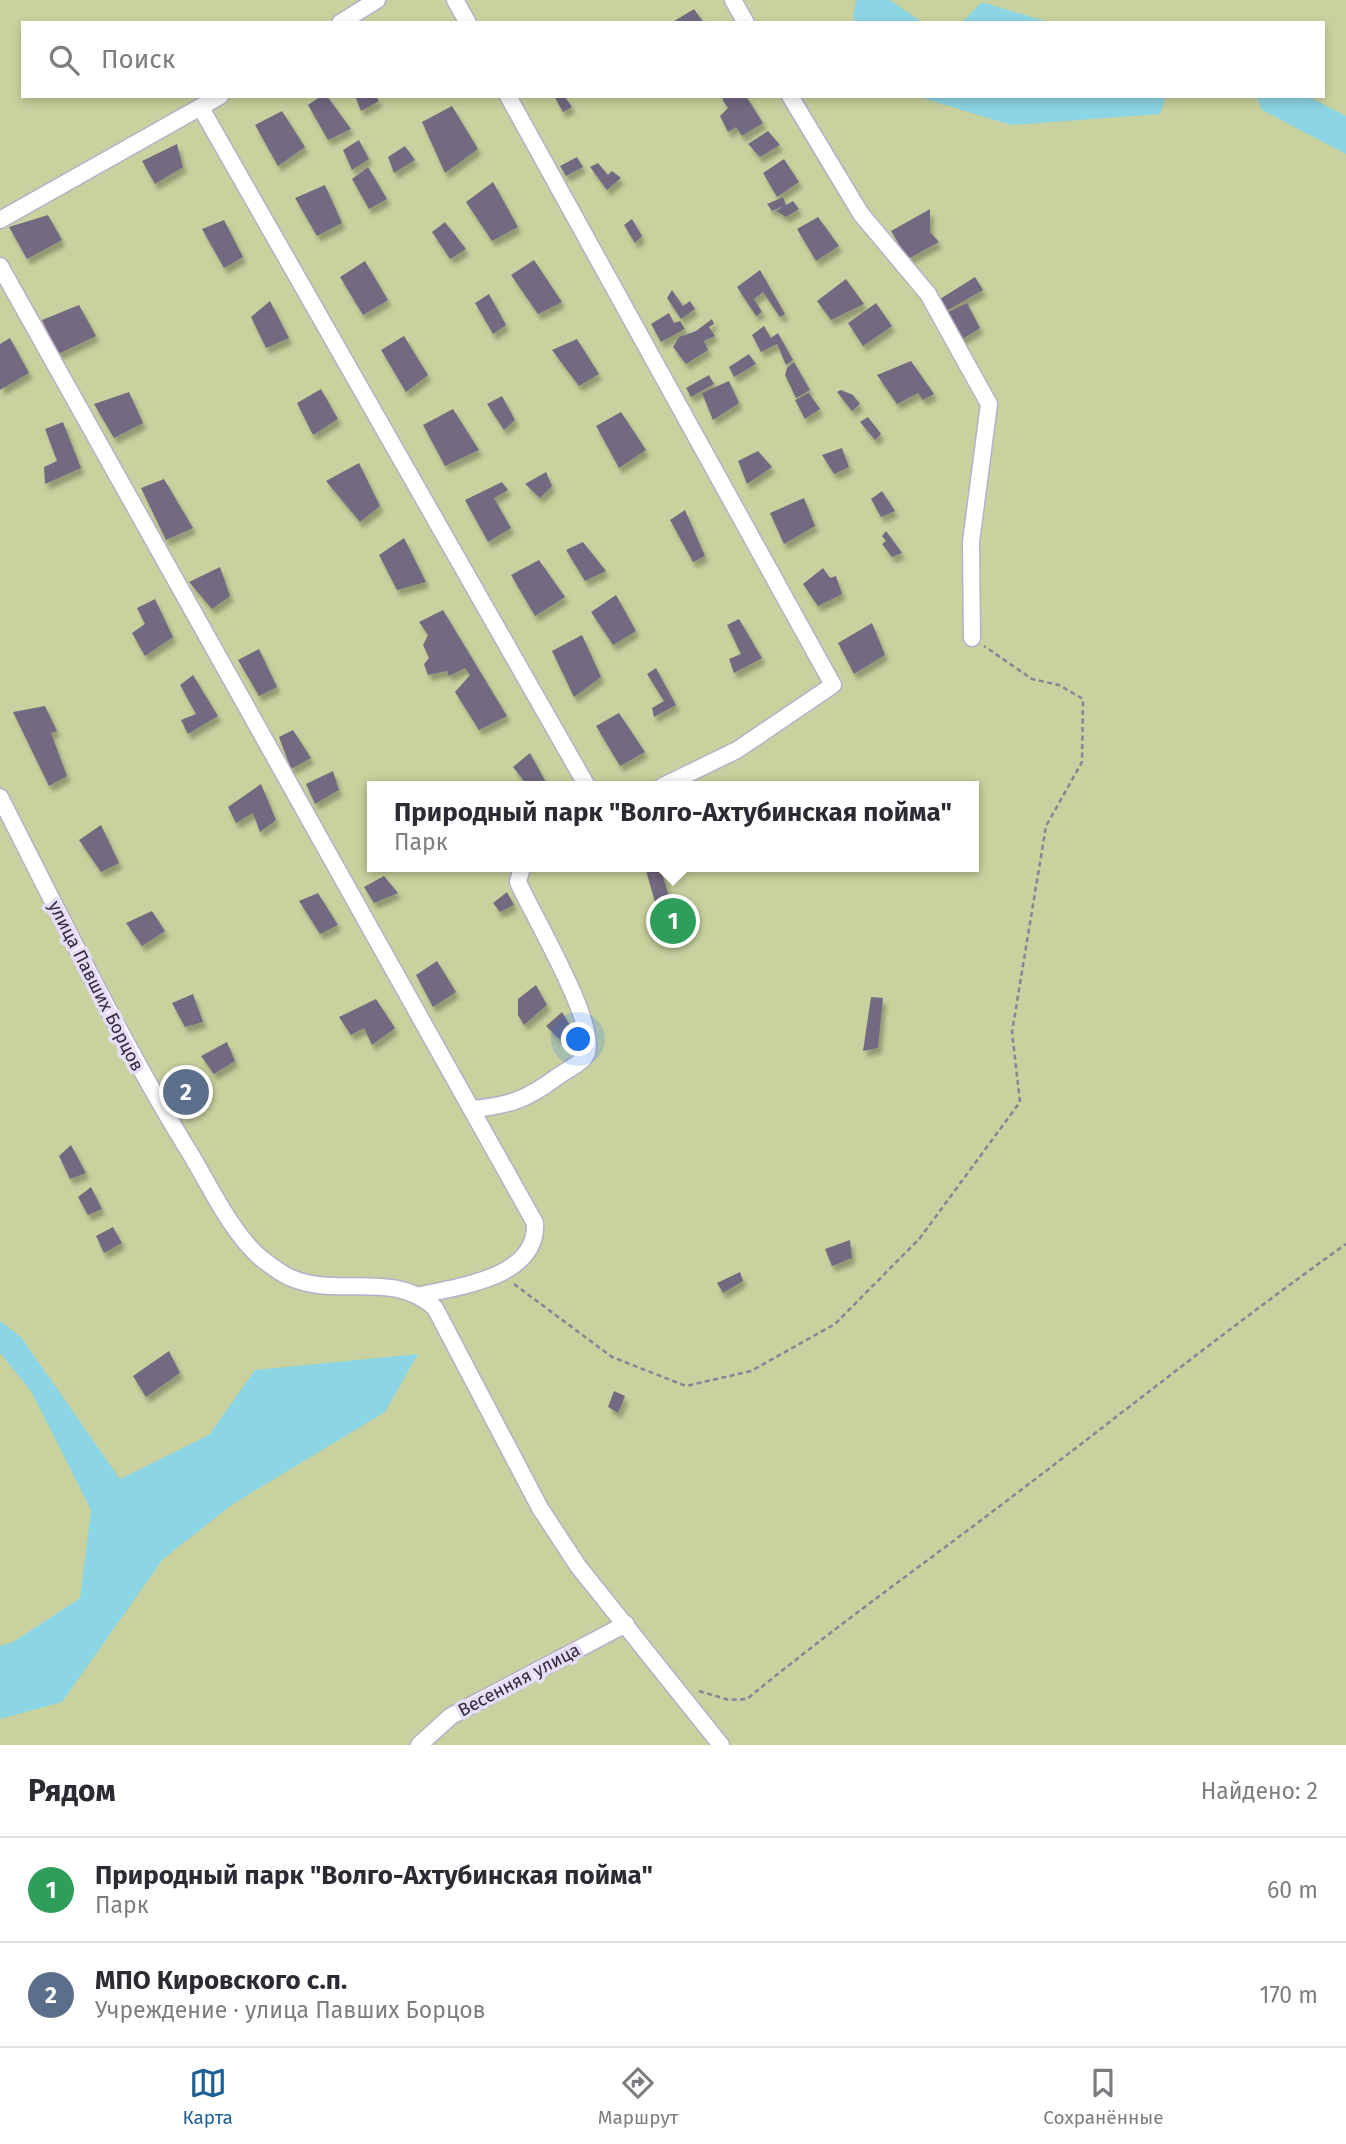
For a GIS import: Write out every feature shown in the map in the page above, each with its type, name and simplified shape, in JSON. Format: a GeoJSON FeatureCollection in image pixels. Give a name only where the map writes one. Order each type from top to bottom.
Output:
{"type":"FeatureCollection","features":[{"type":"Feature","properties":{"kind":"street"},"geometry":{"type":"LineString","coordinates":[[343,21],[377,0]]}},
{"type":"Feature","properties":{"kind":"street"},"geometry":{"type":"LineString","coordinates":[[455,0],[467,21]]}},
{"type":"Feature","properties":{"kind":"street"},"geometry":{"type":"LineString","coordinates":[[733,0],[745,21]]}},
{"type":"Feature","properties":{"kind":"street"},"geometry":{"type":"LineString","coordinates":[[0,220],[217,98]]}},
{"type":"Feature","properties":{"kind":"street"},"geometry":{"type":"LineString","coordinates":[[509,98],[832,685],[737,750],[673,781]]}},
{"type":"Feature","properties":{"kind":"street"},"geometry":{"type":"LineString","coordinates":[[791,98],[861,214],[928,294],[989,404],[971,542],[972,638]]}},
{"type":"Feature","properties":{"kind":"street"},"geometry":{"type":"LineString","coordinates":[[201,108],[584,781]]}},
{"type":"Feature","properties":{"kind":"street"},"geometry":{"type":"LineString","coordinates":[[0,266],[535,1223],[536,1238],[528,1251],[500,1274],[421,1295]]}},
{"type":"Feature","properties":{"kind":"street","name":"улица Павших Борцов"},"geometry":{"type":"LineString","coordinates":[[0,797],[135,1063],[228,1216],[260,1257],[288,1277],[316,1284],[401,1289],[421,1295]]}},
{"type":"Feature","properties":{"kind":"street"},"geometry":{"type":"LineString","coordinates":[[473,1109],[511,1104],[529,1097],[586,1056],[590,1040],[571,988],[517,883],[520,872]]}},
{"type":"Feature","properties":{"kind":"street"},"geometry":{"type":"LineString","coordinates":[[421,1295],[435,1308],[540,1508],[578,1566],[721,1745]]}},
{"type":"Feature","properties":{"kind":"street","name":"Весенняя улица"},"geometry":{"type":"LineString","coordinates":[[419,1745],[451,1716],[626,1625]]}},
{"type":"Feature","properties":{"kind":"path"},"geometry":{"type":"LineString","coordinates":[[500,1274],[612,1357],[686,1387],[751,1371],[835,1324],[920,1238],[1020,1102],[1013,1032],[1046,826],[1082,762],[1083,699],[1059,685],[1032,679],[972,638]]}},
{"type":"Feature","properties":{"kind":"path"},"geometry":{"type":"LineString","coordinates":[[673,1683],[729,1700],[747,1699],[891,1585],[1147,1394],[1238,1320],[1346,1244]]}},
{"type":"Feature","properties":{"kind":"green space"},"geometry":{"type":"Polygon","coordinates":[[[0,0],[1346,0],[1346,1745],[0,1745],[0,0]]]}},
{"type":"Feature","properties":{"kind":"water"},"geometry":{"type":"Polygon","coordinates":[[[856,0],[890,0],[920,21],[856,21],[853,17],[856,0]]]}},
{"type":"Feature","properties":{"kind":"water"},"geometry":{"type":"Polygon","coordinates":[[[982,2],[1044,21],[963,21],[982,2]]]}},
{"type":"Feature","properties":{"kind":"water"},"geometry":{"type":"Polygon","coordinates":[[[923,98],[1165,98],[1160,114],[1011,125],[923,98]]]}},
{"type":"Feature","properties":{"kind":"water"},"geometry":{"type":"Polygon","coordinates":[[[1257,98],[1311,98],[1346,116],[1346,154],[1262,110],[1257,98]]]}},
{"type":"Feature","properties":{"kind":"water"},"geometry":{"type":"Polygon","coordinates":[[[0,1321],[21,1337],[120,1479],[209,1435],[255,1370],[418,1354],[385,1412],[233,1504],[163,1559],[62,1702],[0,1719],[0,1646],[13,1642],[80,1598],[91,1510],[31,1391],[0,1353],[0,1321]]]}},
{"type":"Feature","properties":{"kind":"building"},"geometry":{"type":"Polygon","coordinates":[[[694,9],[703,21],[674,21],[694,9]]]}},
{"type":"Feature","properties":{"kind":"building"},"geometry":{"type":"Polygon","coordinates":[[[318,98],[328,98],[351,129],[328,140],[308,105],[318,98]]]}},
{"type":"Feature","properties":{"kind":"building"},"geometry":{"type":"Polygon","coordinates":[[[356,98],[377,98],[379,101],[361,111],[356,98]]]}},
{"type":"Feature","properties":{"kind":"building"},"geometry":{"type":"Polygon","coordinates":[[[555,98],[565,98],[572,107],[563,112],[555,98]]]}},
{"type":"Feature","properties":{"kind":"building"},"geometry":{"type":"Polygon","coordinates":[[[747,98],[763,123],[742,136],[736,127],[728,132],[720,116],[728,108],[722,99],[747,98]]]}},
{"type":"Feature","properties":{"kind":"building"},"geometry":{"type":"Polygon","coordinates":[[[452,106],[478,149],[445,173],[422,122],[452,106]]]}},
{"type":"Feature","properties":{"kind":"building"},"geometry":{"type":"Polygon","coordinates":[[[282,111],[305,147],[278,166],[255,125],[282,111]]]}},
{"type":"Feature","properties":{"kind":"building"},"geometry":{"type":"Polygon","coordinates":[[[768,131],[780,145],[760,157],[748,144],[768,131]]]}},
{"type":"Feature","properties":{"kind":"building"},"geometry":{"type":"Polygon","coordinates":[[[359,140],[369,159],[352,170],[343,150],[359,140]]]}},
{"type":"Feature","properties":{"kind":"building"},"geometry":{"type":"Polygon","coordinates":[[[177,144],[183,167],[155,184],[142,161],[177,144]]]}},
{"type":"Feature","properties":{"kind":"building"},"geometry":{"type":"Polygon","coordinates":[[[405,146],[415,160],[394,173],[388,157],[405,146]]]}},
{"type":"Feature","properties":{"kind":"building"},"geometry":{"type":"Polygon","coordinates":[[[577,157],[583,167],[566,176],[560,166],[577,157]]]}},
{"type":"Feature","properties":{"kind":"building"},"geometry":{"type":"Polygon","coordinates":[[[784,159],[799,182],[777,197],[763,173],[784,159]]]}},
{"type":"Feature","properties":{"kind":"building"},"geometry":{"type":"Polygon","coordinates":[[[598,163],[608,175],[612,171],[621,178],[607,190],[590,167],[598,163]]]}},
{"type":"Feature","properties":{"kind":"building"},"geometry":{"type":"Polygon","coordinates":[[[368,167],[387,199],[369,209],[352,179],[368,167]]]}},
{"type":"Feature","properties":{"kind":"building"},"geometry":{"type":"Polygon","coordinates":[[[493,182],[518,227],[492,241],[466,202],[493,182]]]}},
{"type":"Feature","properties":{"kind":"building"},"geometry":{"type":"Polygon","coordinates":[[[325,185],[342,223],[317,236],[295,198],[325,185]]]}},
{"type":"Feature","properties":{"kind":"building"},"geometry":{"type":"Polygon","coordinates":[[[783,197],[786,205],[793,201],[799,209],[786,217],[776,211],[784,206],[772,211],[767,204],[783,197]]]}},
{"type":"Feature","properties":{"kind":"building"},"geometry":{"type":"Polygon","coordinates":[[[930,209],[930,232],[939,242],[908,259],[891,231],[930,209]]]}},
{"type":"Feature","properties":{"kind":"building"},"geometry":{"type":"Polygon","coordinates":[[[48,215],[62,240],[27,259],[9,227],[48,215]]]}},
{"type":"Feature","properties":{"kind":"building"},"geometry":{"type":"Polygon","coordinates":[[[818,217],[839,246],[816,261],[797,229],[818,217]]]}},
{"type":"Feature","properties":{"kind":"building"},"geometry":{"type":"Polygon","coordinates":[[[632,219],[642,236],[635,243],[624,225],[632,219]]]}},
{"type":"Feature","properties":{"kind":"building"},"geometry":{"type":"Polygon","coordinates":[[[224,220],[243,257],[224,268],[202,229],[224,220]]]}},
{"type":"Feature","properties":{"kind":"building"},"geometry":{"type":"Polygon","coordinates":[[[445,222],[466,249],[450,259],[432,232],[445,222]]]}},
{"type":"Feature","properties":{"kind":"building"},"geometry":{"type":"Polygon","coordinates":[[[534,260],[562,302],[538,314],[511,275],[534,260]]]}},
{"type":"Feature","properties":{"kind":"building"},"geometry":{"type":"Polygon","coordinates":[[[365,261],[388,300],[363,315],[340,277],[365,261]]]}},
{"type":"Feature","properties":{"kind":"building"},"geometry":{"type":"Polygon","coordinates":[[[760,270],[785,314],[780,317],[763,292],[754,299],[762,312],[756,316],[737,287],[760,270]]]}},
{"type":"Feature","properties":{"kind":"building"},"geometry":{"type":"Polygon","coordinates":[[[975,277],[983,290],[934,318],[929,306],[975,277]]]}},
{"type":"Feature","properties":{"kind":"building"},"geometry":{"type":"Polygon","coordinates":[[[846,279],[864,304],[831,320],[817,301],[846,279]]]}},
{"type":"Feature","properties":{"kind":"building"},"geometry":{"type":"Polygon","coordinates":[[[672,290],[683,306],[690,301],[695,309],[681,319],[667,298],[672,290]]]}},
{"type":"Feature","properties":{"kind":"building"},"geometry":{"type":"Polygon","coordinates":[[[489,294],[506,325],[493,334],[475,303],[489,294]]]}},
{"type":"Feature","properties":{"kind":"building"},"geometry":{"type":"Polygon","coordinates":[[[270,301],[289,338],[266,348],[251,317],[270,301]]]}},
{"type":"Feature","properties":{"kind":"building"},"geometry":{"type":"Polygon","coordinates":[[[876,303],[892,326],[863,346],[848,323],[876,303]]]}},
{"type":"Feature","properties":{"kind":"building"},"geometry":{"type":"Polygon","coordinates":[[[967,303],[980,328],[958,342],[942,315],[967,303]]]}},
{"type":"Feature","properties":{"kind":"building"},"geometry":{"type":"Polygon","coordinates":[[[79,305],[96,336],[58,354],[42,320],[79,305]]]}},
{"type":"Feature","properties":{"kind":"building"},"geometry":{"type":"Polygon","coordinates":[[[669,313],[674,323],[680,321],[685,329],[661,342],[651,324],[669,313]]]}},
{"type":"Feature","properties":{"kind":"building"},"geometry":{"type":"Polygon","coordinates":[[[712,319],[714,324],[709,327],[715,336],[704,341],[708,350],[686,364],[673,347],[679,337],[696,331],[712,319]]]}},
{"type":"Feature","properties":{"kind":"building"},"geometry":{"type":"Polygon","coordinates":[[[764,326],[771,338],[778,333],[793,360],[786,365],[777,344],[761,352],[752,335],[764,326]]]}},
{"type":"Feature","properties":{"kind":"building"},"geometry":{"type":"Polygon","coordinates":[[[404,336],[428,375],[406,392],[381,350],[404,336]]]}},
{"type":"Feature","properties":{"kind":"building"},"geometry":{"type":"Polygon","coordinates":[[[10,338],[29,373],[0,390],[0,344],[10,338]]]}},
{"type":"Feature","properties":{"kind":"building"},"geometry":{"type":"Polygon","coordinates":[[[577,339],[599,374],[579,386],[552,350],[577,339]]]}},
{"type":"Feature","properties":{"kind":"building"},"geometry":{"type":"Polygon","coordinates":[[[749,354],[756,364],[734,377],[729,367],[749,354]]]}},
{"type":"Feature","properties":{"kind":"building"},"geometry":{"type":"Polygon","coordinates":[[[911,361],[934,394],[923,400],[918,393],[897,404],[877,375],[911,361]]]}},
{"type":"Feature","properties":{"kind":"building"},"geometry":{"type":"Polygon","coordinates":[[[794,362],[810,390],[796,398],[785,375],[787,368],[794,362]]]}},
{"type":"Feature","properties":{"kind":"building"},"geometry":{"type":"Polygon","coordinates":[[[709,375],[714,384],[691,397],[686,388],[709,375]]]}},
{"type":"Feature","properties":{"kind":"building"},"geometry":{"type":"Polygon","coordinates":[[[729,381],[739,403],[713,420],[702,393],[729,381]]]}},
{"type":"Feature","properties":{"kind":"building"},"geometry":{"type":"Polygon","coordinates":[[[321,389],[338,419],[313,435],[297,403],[321,389]]]}},
{"type":"Feature","properties":{"kind":"building"},"geometry":{"type":"Polygon","coordinates":[[[841,390],[853,395],[860,404],[852,411],[837,392],[841,390]]]}},
{"type":"Feature","properties":{"kind":"building"},"geometry":{"type":"Polygon","coordinates":[[[129,392],[143,423],[114,438],[94,404],[129,392]]]}},
{"type":"Feature","properties":{"kind":"building"},"geometry":{"type":"Polygon","coordinates":[[[809,393],[820,409],[805,419],[795,400],[809,393]]]}},
{"type":"Feature","properties":{"kind":"building"},"geometry":{"type":"Polygon","coordinates":[[[502,396],[515,420],[504,430],[487,404],[502,396]]]}},
{"type":"Feature","properties":{"kind":"building"},"geometry":{"type":"Polygon","coordinates":[[[453,409],[479,450],[445,466],[423,425],[453,409]]]}},
{"type":"Feature","properties":{"kind":"building"},"geometry":{"type":"Polygon","coordinates":[[[621,412],[646,450],[619,468],[596,426],[621,412]]]}},
{"type":"Feature","properties":{"kind":"building"},"geometry":{"type":"Polygon","coordinates":[[[868,417],[881,434],[875,440],[860,422],[868,417]]]}},
{"type":"Feature","properties":{"kind":"building"},"geometry":{"type":"Polygon","coordinates":[[[63,422],[81,468],[45,484],[44,467],[57,461],[45,429],[63,422]]]}},
{"type":"Feature","properties":{"kind":"building"},"geometry":{"type":"Polygon","coordinates":[[[842,448],[849,467],[834,474],[822,455],[842,448]]]}},
{"type":"Feature","properties":{"kind":"building"},"geometry":{"type":"Polygon","coordinates":[[[758,451],[772,467],[747,484],[738,461],[758,451]]]}},
{"type":"Feature","properties":{"kind":"building"},"geometry":{"type":"Polygon","coordinates":[[[359,463],[380,506],[360,522],[326,481],[359,463]]]}},
{"type":"Feature","properties":{"kind":"building"},"geometry":{"type":"Polygon","coordinates":[[[546,472],[552,486],[540,498],[525,484],[546,472]]]}},
{"type":"Feature","properties":{"kind":"building"},"geometry":{"type":"Polygon","coordinates":[[[164,479],[193,528],[166,540],[141,488],[164,479]]]}},
{"type":"Feature","properties":{"kind":"building"},"geometry":{"type":"Polygon","coordinates":[[[502,482],[508,490],[494,498],[511,528],[488,542],[465,500],[502,482]]]}},
{"type":"Feature","properties":{"kind":"building"},"geometry":{"type":"Polygon","coordinates":[[[882,491],[895,511],[881,517],[871,499],[882,491]]]}},
{"type":"Feature","properties":{"kind":"building"},"geometry":{"type":"Polygon","coordinates":[[[804,498],[815,526],[784,544],[770,513],[804,498]]]}},
{"type":"Feature","properties":{"kind":"building"},"geometry":{"type":"Polygon","coordinates":[[[685,510],[705,556],[693,562],[670,520],[685,510]]]}},
{"type":"Feature","properties":{"kind":"building"},"geometry":{"type":"Polygon","coordinates":[[[886,531],[902,553],[892,557],[882,544],[886,541],[882,536],[886,531]]]}},
{"type":"Feature","properties":{"kind":"building"},"geometry":{"type":"Polygon","coordinates":[[[404,538],[426,582],[397,590],[379,555],[404,538]]]}},
{"type":"Feature","properties":{"kind":"building"},"geometry":{"type":"Polygon","coordinates":[[[583,542],[606,571],[585,581],[566,550],[583,542]]]}},
{"type":"Feature","properties":{"kind":"building"},"geometry":{"type":"Polygon","coordinates":[[[539,560],[565,597],[535,616],[511,575],[539,560]]]}},
{"type":"Feature","properties":{"kind":"building"},"geometry":{"type":"Polygon","coordinates":[[[220,567],[230,596],[212,609],[189,582],[220,567]]]}},
{"type":"Feature","properties":{"kind":"building"},"geometry":{"type":"Polygon","coordinates":[[[823,568],[830,578],[836,576],[842,594],[818,606],[803,584],[823,568]]]}},
{"type":"Feature","properties":{"kind":"building"},"geometry":{"type":"Polygon","coordinates":[[[616,595],[636,631],[613,645],[591,612],[616,595]]]}},
{"type":"Feature","properties":{"kind":"building"},"geometry":{"type":"Polygon","coordinates":[[[155,599],[173,637],[145,656],[132,633],[145,624],[137,608],[155,599]]]}},
{"type":"Feature","properties":{"kind":"building"},"geometry":{"type":"Polygon","coordinates":[[[443,610],[507,716],[479,730],[455,692],[470,675],[465,668],[449,676],[447,671],[428,675],[424,664],[429,658],[423,645],[428,635],[419,622],[443,610]]]}},
{"type":"Feature","properties":{"kind":"building"},"geometry":{"type":"Polygon","coordinates":[[[739,619],[762,658],[734,673],[729,659],[741,654],[727,625],[739,619]]]}},
{"type":"Feature","properties":{"kind":"building"},"geometry":{"type":"Polygon","coordinates":[[[872,623],[885,655],[854,674],[838,643],[872,623]]]}},
{"type":"Feature","properties":{"kind":"building"},"geometry":{"type":"Polygon","coordinates":[[[582,635],[601,677],[574,697],[552,651],[582,635]]]}},
{"type":"Feature","properties":{"kind":"building"},"geometry":{"type":"Polygon","coordinates":[[[259,649],[277,687],[259,696],[238,660],[259,649]]]}},
{"type":"Feature","properties":{"kind":"building"},"geometry":{"type":"Polygon","coordinates":[[[656,668],[676,705],[654,717],[652,708],[664,701],[647,674],[656,668]]]}},
{"type":"Feature","properties":{"kind":"building"},"geometry":{"type":"Polygon","coordinates":[[[193,675],[218,716],[188,734],[181,720],[196,714],[180,685],[193,675]]]}},
{"type":"Feature","properties":{"kind":"building"},"geometry":{"type":"Polygon","coordinates":[[[45,706],[57,731],[51,733],[67,776],[49,786],[13,712],[45,706]]]}},
{"type":"Feature","properties":{"kind":"building"},"geometry":{"type":"Polygon","coordinates":[[[619,713],[645,752],[620,766],[596,726],[619,713]]]}},
{"type":"Feature","properties":{"kind":"building"},"geometry":{"type":"Polygon","coordinates":[[[293,730],[311,758],[291,769],[279,737],[293,730]]]}},
{"type":"Feature","properties":{"kind":"building"},"geometry":{"type":"Polygon","coordinates":[[[530,753],[545,781],[524,781],[513,767],[530,753]]]}},
{"type":"Feature","properties":{"kind":"building"},"geometry":{"type":"Polygon","coordinates":[[[333,771],[339,790],[315,804],[306,784],[333,771]]]}},
{"type":"Feature","properties":{"kind":"building"},"geometry":{"type":"Polygon","coordinates":[[[261,784],[276,820],[260,832],[253,813],[236,823],[228,807],[261,784]]]}},
{"type":"Feature","properties":{"kind":"building"},"geometry":{"type":"Polygon","coordinates":[[[101,825],[119,863],[101,872],[79,840],[101,825]]]}},
{"type":"Feature","properties":{"kind":"building"},"geometry":{"type":"Polygon","coordinates":[[[646,872],[662,872],[669,897],[655,902],[646,872]]]}},
{"type":"Feature","properties":{"kind":"building"},"geometry":{"type":"Polygon","coordinates":[[[384,876],[398,893],[374,903],[364,887],[384,876]]]}},
{"type":"Feature","properties":{"kind":"building"},"geometry":{"type":"Polygon","coordinates":[[[507,892],[514,905],[500,912],[493,903],[507,892]]]}},
{"type":"Feature","properties":{"kind":"building"},"geometry":{"type":"Polygon","coordinates":[[[318,893],[338,925],[320,934],[299,901],[318,893]]]}},
{"type":"Feature","properties":{"kind":"building"},"geometry":{"type":"Polygon","coordinates":[[[152,911],[165,931],[142,946],[126,923],[152,911]]]}},
{"type":"Feature","properties":{"kind":"building"},"geometry":{"type":"Polygon","coordinates":[[[437,961],[456,992],[433,1007],[416,975],[437,961]]]}},
{"type":"Feature","properties":{"kind":"building"},"geometry":{"type":"Polygon","coordinates":[[[536,985],[547,1005],[524,1025],[518,1015],[518,999],[536,985]]]}},
{"type":"Feature","properties":{"kind":"building"},"geometry":{"type":"Polygon","coordinates":[[[193,994],[203,1022],[185,1027],[172,1003],[193,994]]]}},
{"type":"Feature","properties":{"kind":"building"},"geometry":{"type":"Polygon","coordinates":[[[871,997],[883,998],[878,1048],[863,1051],[871,997]]]}},
{"type":"Feature","properties":{"kind":"building"},"geometry":{"type":"Polygon","coordinates":[[[376,999],[395,1028],[372,1045],[364,1028],[351,1035],[339,1017],[376,999]]]}},
{"type":"Feature","properties":{"kind":"building"},"geometry":{"type":"Polygon","coordinates":[[[562,1012],[574,1032],[559,1039],[546,1026],[562,1012]]]}},
{"type":"Feature","properties":{"kind":"building"},"geometry":{"type":"Polygon","coordinates":[[[227,1042],[235,1061],[214,1074],[201,1056],[227,1042]]]}},
{"type":"Feature","properties":{"kind":"building"},"geometry":{"type":"Polygon","coordinates":[[[71,1145],[86,1173],[70,1179],[59,1156],[71,1145]]]}},
{"type":"Feature","properties":{"kind":"building"},"geometry":{"type":"Polygon","coordinates":[[[91,1187],[102,1209],[88,1215],[78,1197],[91,1187]]]}},
{"type":"Feature","properties":{"kind":"building"},"geometry":{"type":"Polygon","coordinates":[[[113,1227],[122,1243],[104,1253],[96,1236],[113,1227]]]}},
{"type":"Feature","properties":{"kind":"building"},"geometry":{"type":"Polygon","coordinates":[[[850,1240],[852,1258],[832,1266],[825,1249],[850,1240]]]}},
{"type":"Feature","properties":{"kind":"building"},"geometry":{"type":"Polygon","coordinates":[[[740,1272],[743,1281],[723,1293],[717,1283],[740,1272]]]}},
{"type":"Feature","properties":{"kind":"building"},"geometry":{"type":"Polygon","coordinates":[[[169,1351],[180,1373],[146,1397],[133,1376],[169,1351]]]}},
{"type":"Feature","properties":{"kind":"building"},"geometry":{"type":"Polygon","coordinates":[[[614,1391],[625,1396],[618,1413],[608,1407],[614,1391]]]}},
{"type":"Feature","properties":{"kind":"place","name":"Природный парк \"Волго-Ахтубинская пойма\""},"geometry":{"type":"Point","coordinates":[673,921]}},
{"type":"Feature","properties":{"kind":"place","name":"МПО Кировского с.п."},"geometry":{"type":"Point","coordinates":[186,1092]}}]}
